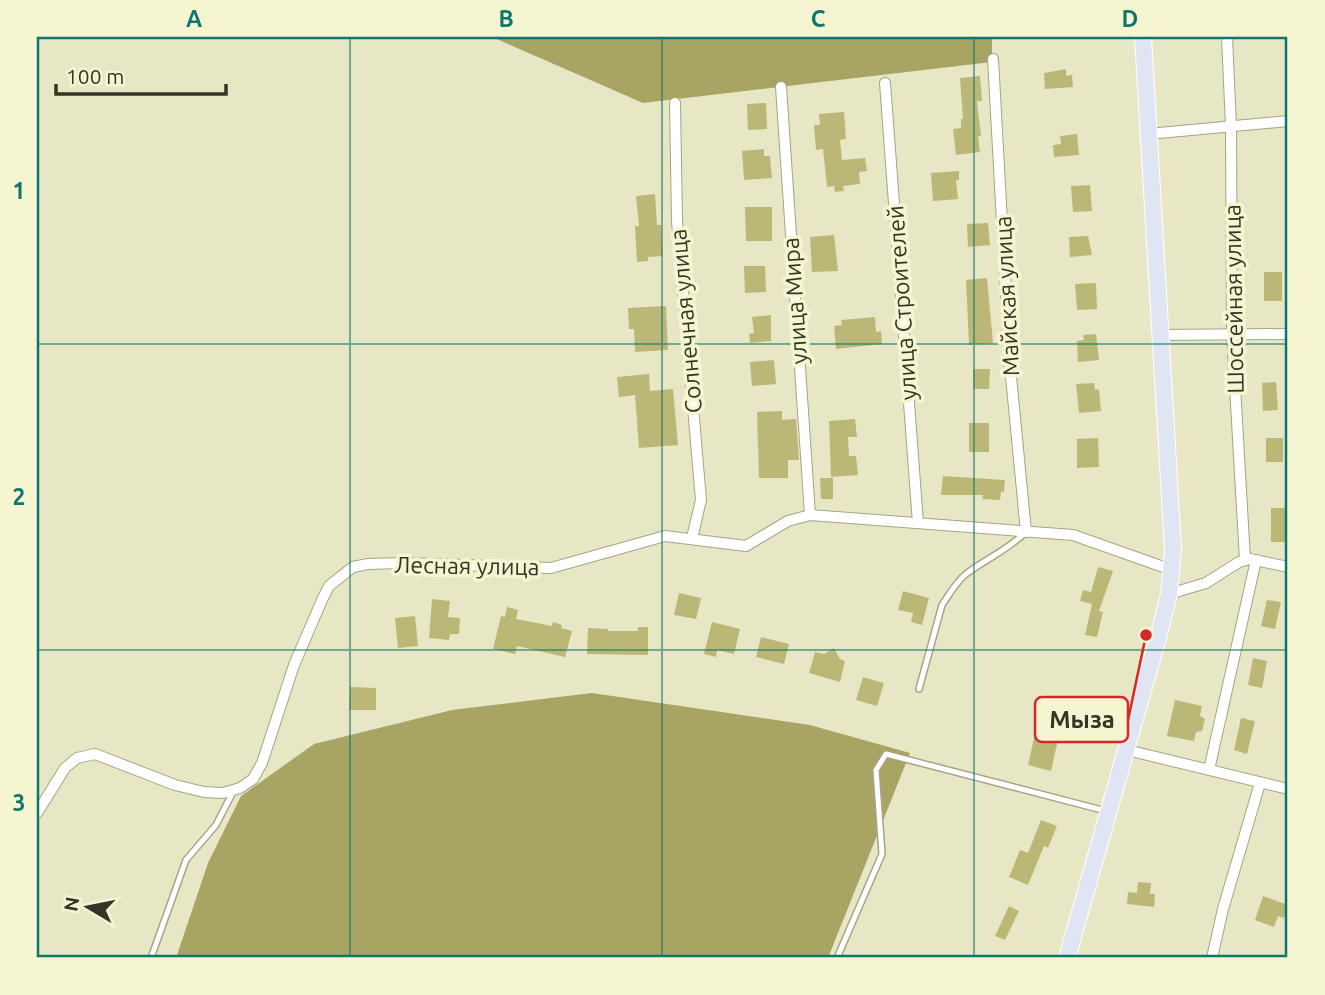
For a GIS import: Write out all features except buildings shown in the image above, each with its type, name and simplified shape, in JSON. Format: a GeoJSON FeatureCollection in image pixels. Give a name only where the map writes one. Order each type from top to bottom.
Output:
{"type":"FeatureCollection","features":[{"type":"Feature","properties":{"kind":"main road"},"geometry":{"type":"LineString","coordinates":[[1067,958],[1127,750],[1172,570],[1172,523],[1143,37]]}},
{"type":"Feature","properties":{"kind":"street","name":"Шоссейная улица"},"geometry":{"type":"LineString","coordinates":[[1209,770],[1250,560],[1232,334],[1231,126],[1227,37]]}},
{"type":"Feature","properties":{"kind":"street","name":"Майская улица"},"geometry":{"type":"LineString","coordinates":[[993,59],[1010,366],[1026,532]]}},
{"type":"Feature","properties":{"kind":"street","name":"улица Строителей"},"geometry":{"type":"LineString","coordinates":[[885,83],[918,523]]}},
{"type":"Feature","properties":{"kind":"street","name":"улица Мира"},"geometry":{"type":"LineString","coordinates":[[780,87],[810,515]]}},
{"type":"Feature","properties":{"kind":"street","name":"Солнечная улица"},"geometry":{"type":"LineString","coordinates":[[675,103],[677,221],[701,500],[692,538]]}},
{"type":"Feature","properties":{"kind":"street"},"geometry":{"type":"LineString","coordinates":[[1147,134],[1288,121]]}},
{"type":"Feature","properties":{"kind":"street"},"geometry":{"type":"LineString","coordinates":[[1159,335],[1288,334]]}},
{"type":"Feature","properties":{"kind":"street","name":"Лесная улица"},"geometry":{"type":"LineString","coordinates":[[234,790],[257,774],[294,665],[322,600],[342,573],[353,567],[402,563],[551,568],[665,536],[746,546],[788,521],[810,515],[1073,535],[1172,570]]}},
{"type":"Feature","properties":{"kind":"street"},"geometry":{"type":"LineString","coordinates":[[1168,594],[1206,583],[1232,565],[1250,560],[1288,566]]}},
{"type":"Feature","properties":{"kind":"street"},"geometry":{"type":"LineString","coordinates":[[1127,750],[1288,789]]}},
{"type":"Feature","properties":{"kind":"street"},"geometry":{"type":"LineString","coordinates":[[37,813],[65,768],[77,758],[95,754],[175,785],[204,792],[223,793],[234,790]]}},
{"type":"Feature","properties":{"kind":"street"},"geometry":{"type":"LineString","coordinates":[[1212,958],[1223,909],[1260,783]]}},
{"type":"Feature","properties":{"kind":"lane"},"geometry":{"type":"LineString","coordinates":[[919,689],[942,605],[967,573],[1009,549],[1026,532]]}},
{"type":"Feature","properties":{"kind":"lane"},"geometry":{"type":"LineString","coordinates":[[837,958],[882,855],[876,770],[886,754],[1109,812]]}},
{"type":"Feature","properties":{"kind":"lane"},"geometry":{"type":"LineString","coordinates":[[151,958],[186,860],[216,825],[234,790]]}},
{"type":"Feature","properties":{"kind":"shaded area"},"geometry":{"type":"Polygon","coordinates":[[[492,37],[992,37],[992,62],[643,103],[492,37]]]}},
{"type":"Feature","properties":{"kind":"shaded area"},"geometry":{"type":"Polygon","coordinates":[[[592,693],[810,725],[910,753],[828,958],[176,958],[208,863],[241,796],[314,744],[452,710],[592,693]]]}},
{"type":"Feature","properties":{"kind":"place","name":"Мыза"},"geometry":{"type":"Point","coordinates":[1146,635]}}]}
